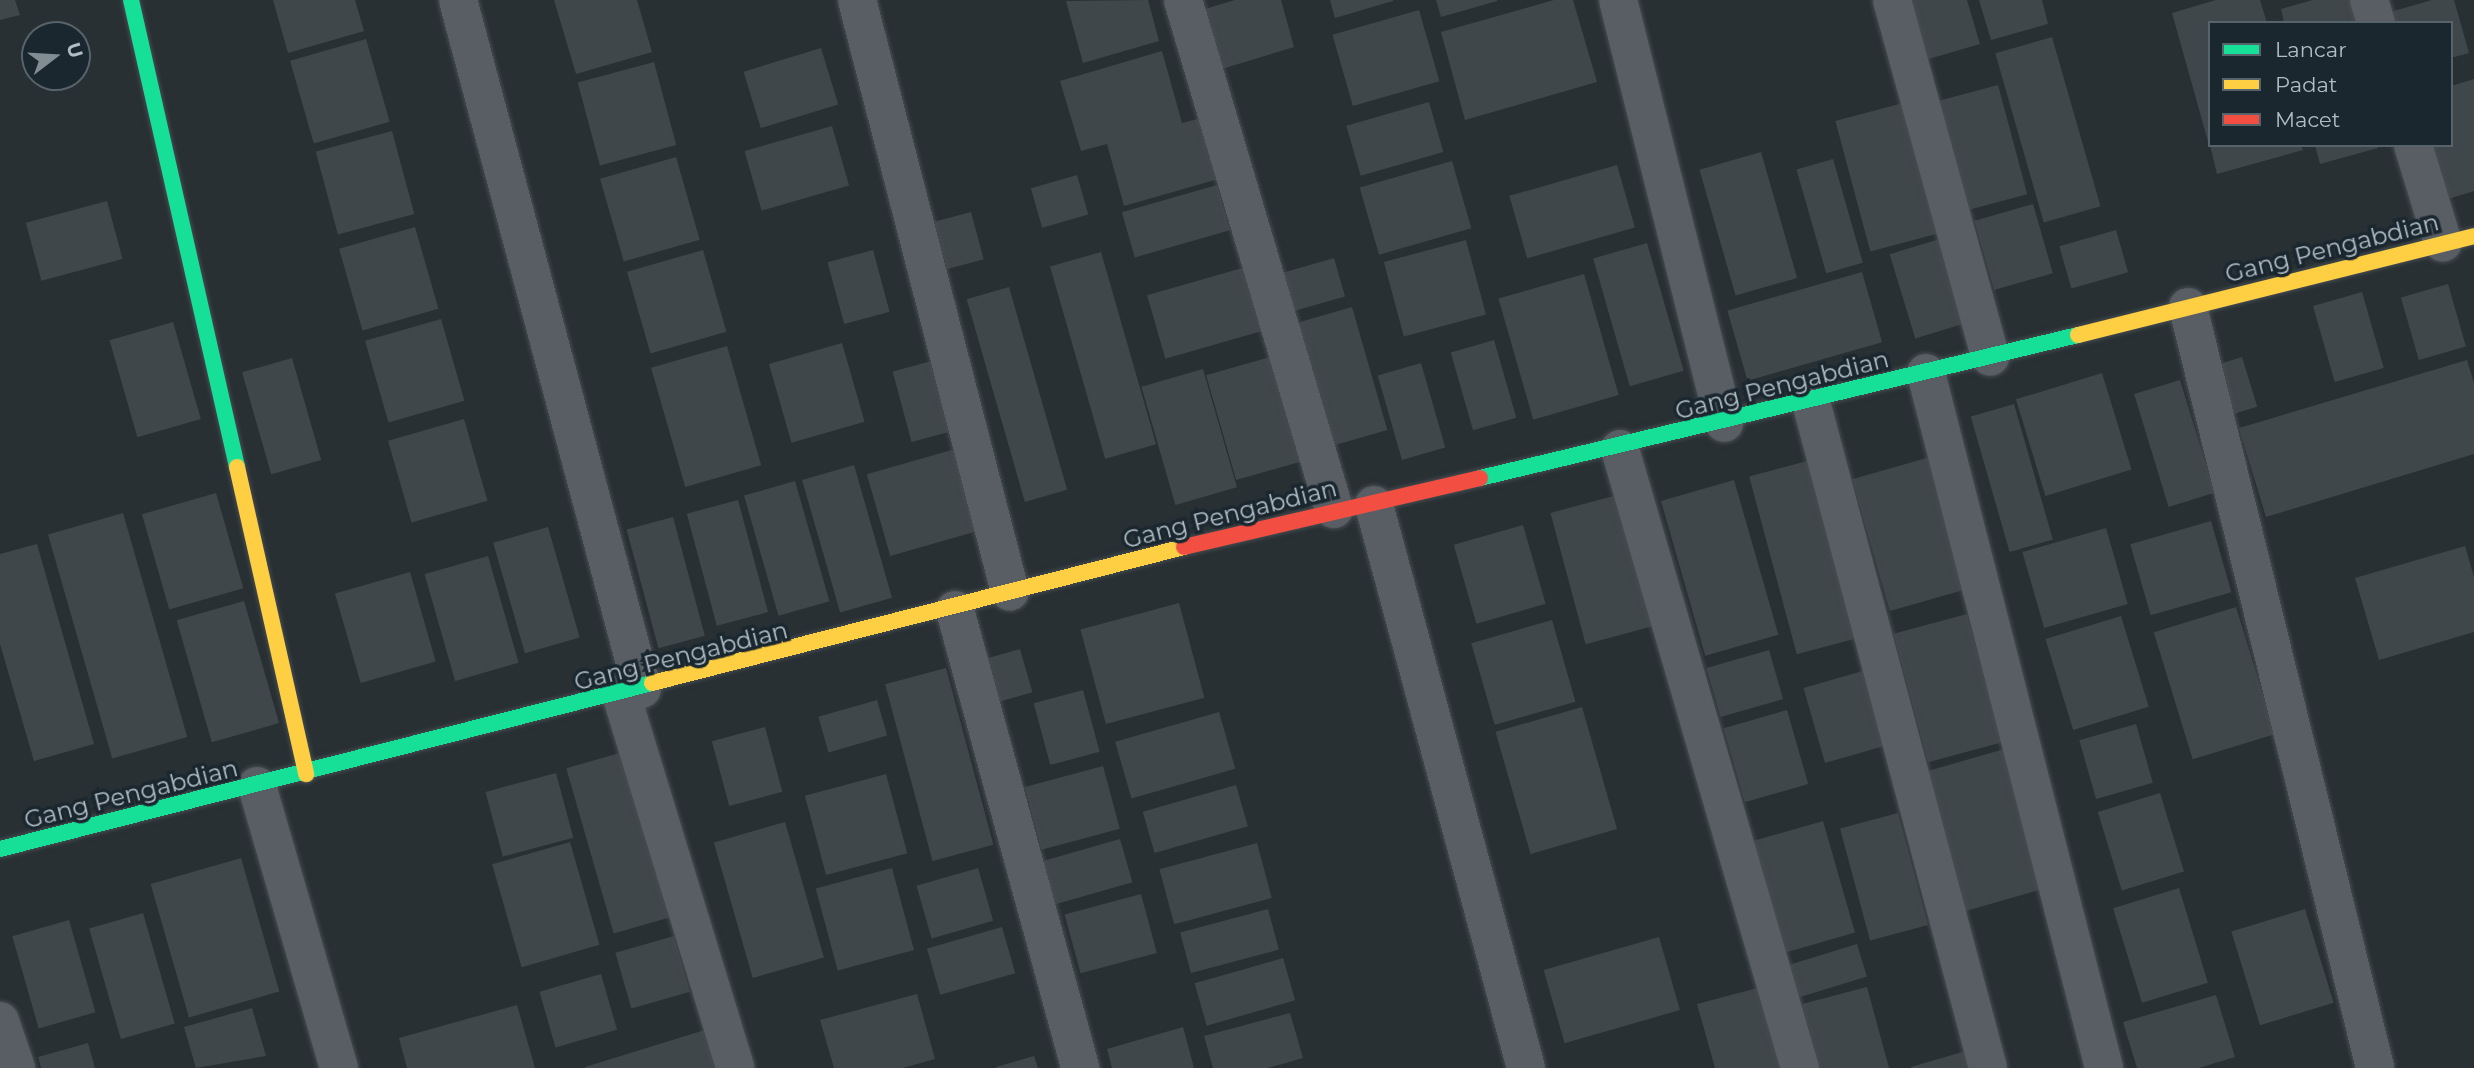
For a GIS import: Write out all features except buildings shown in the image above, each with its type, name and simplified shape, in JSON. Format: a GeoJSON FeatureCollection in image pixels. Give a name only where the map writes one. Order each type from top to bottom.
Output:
{"type":"FeatureCollection","features":[{"type":"Feature","properties":{"kind":"street"},"geometry":{"type":"LineString","coordinates":[[131,0],[306,774]]}},
{"type":"Feature","properties":{"kind":"street"},"geometry":{"type":"LineString","coordinates":[[458,0],[631,692],[735,1068]]}},
{"type":"Feature","properties":{"kind":"street"},"geometry":{"type":"LineString","coordinates":[[857,0],[1010,592]]}},
{"type":"Feature","properties":{"kind":"street"},"geometry":{"type":"LineString","coordinates":[[1183,0],[1334,509]]}},
{"type":"Feature","properties":{"kind":"street"},"geometry":{"type":"LineString","coordinates":[[1618,0],[1724,423]]}},
{"type":"Feature","properties":{"kind":"street"},"geometry":{"type":"LineString","coordinates":[[1892,0],[1990,357]]}},
{"type":"Feature","properties":{"kind":"street"},"geometry":{"type":"LineString","coordinates":[[2369,0],[2375,21]]}},
{"type":"Feature","properties":{"kind":"street"},"geometry":{"type":"LineString","coordinates":[[2414,147],[2459,239]]}},
{"type":"Feature","properties":{"kind":"street","name":"Gang Pengabdian"},"geometry":{"type":"LineString","coordinates":[[0,849],[955,610],[1010,592],[1334,509],[1374,505],[1620,449],[2459,239]]}},
{"type":"Feature","properties":{"kind":"street"},"geometry":{"type":"LineString","coordinates":[[2188,307],[2375,1068]]}},
{"type":"Feature","properties":{"kind":"street"},"geometry":{"type":"LineString","coordinates":[[1926,373],[2104,1068]]}},
{"type":"Feature","properties":{"kind":"street"},"geometry":{"type":"LineString","coordinates":[[1811,402],[1988,1068]]}},
{"type":"Feature","properties":{"kind":"street"},"geometry":{"type":"LineString","coordinates":[[1620,449],[1800,1068]]}},
{"type":"Feature","properties":{"kind":"street"},"geometry":{"type":"LineString","coordinates":[[1374,505],[1526,1068]]}},
{"type":"Feature","properties":{"kind":"street"},"geometry":{"type":"LineString","coordinates":[[955,610],[1080,1068]]}},
{"type":"Feature","properties":{"kind":"street"},"geometry":{"type":"LineString","coordinates":[[257,786],[339,1068]]}},
{"type":"Feature","properties":{"kind":"street"},"geometry":{"type":"LineString","coordinates":[[0,1021],[16,1068]]}},
{"type":"Feature","properties":{"kind":"traffic: fast"},"geometry":{"type":"LineString","coordinates":[[131,0],[237,467]]}},
{"type":"Feature","properties":{"kind":"traffic: fast"},"geometry":{"type":"LineString","coordinates":[[1480,478],[2078,335]]}},
{"type":"Feature","properties":{"kind":"traffic: fast"},"geometry":{"type":"LineString","coordinates":[[0,849],[652,683]]}},
{"type":"Feature","properties":{"kind":"traffic: slow"},"geometry":{"type":"LineString","coordinates":[[2078,335],[2474,236]]}},
{"type":"Feature","properties":{"kind":"traffic: slow"},"geometry":{"type":"LineString","coordinates":[[237,467],[306,774]]}},
{"type":"Feature","properties":{"kind":"traffic: slow"},"geometry":{"type":"LineString","coordinates":[[652,683],[1184,547]]}},
{"type":"Feature","properties":{"kind":"traffic: jam"},"geometry":{"type":"LineString","coordinates":[[1184,547],[1480,478]]}}]}
